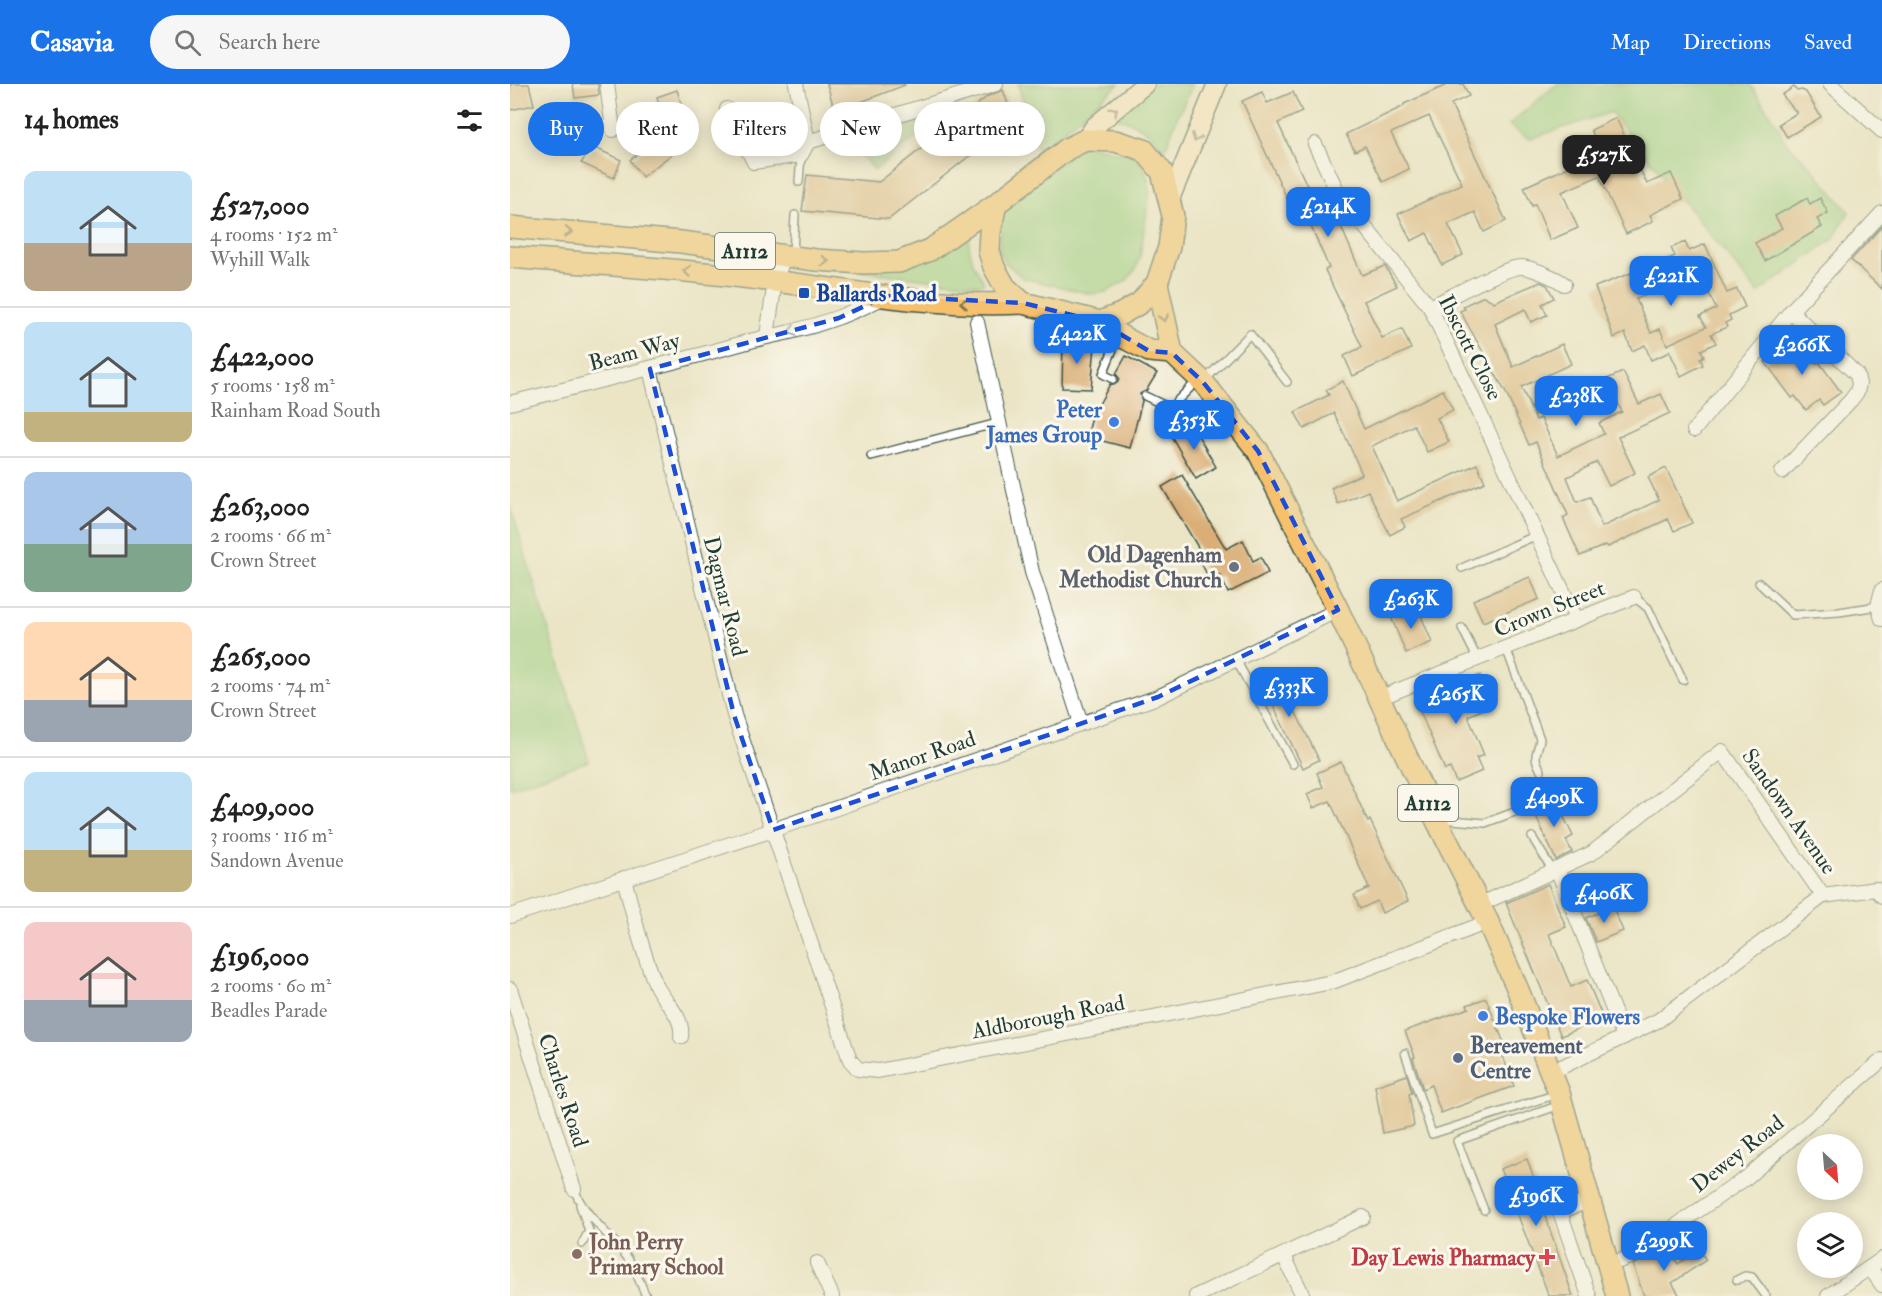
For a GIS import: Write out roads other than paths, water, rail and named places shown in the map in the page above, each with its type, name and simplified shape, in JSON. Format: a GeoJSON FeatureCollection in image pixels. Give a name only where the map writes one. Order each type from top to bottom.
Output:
{"type":"FeatureCollection","features":[{"type":"Feature","properties":{"kind":"main road"},"geometry":{"type":"LineString","coordinates":[[1085,140],[1094,127],[1145,84]]}},
{"type":"Feature","properties":{"kind":"main road"},"geometry":{"type":"LineString","coordinates":[[1170,200],[1217,84]]}},
{"type":"Feature","properties":{"kind":"main road"},"geometry":{"type":"LineString","coordinates":[[1085,140],[1115,141],[1144,150],[1162,172],[1173,216],[1169,247],[1157,283],[1140,303],[1100,322]]}},
{"type":"Feature","properties":{"kind":"main road","name":"A1112"},"geometry":{"type":"LineString","coordinates":[[510,227],[681,243],[788,257],[864,263],[899,262],[930,250],[996,204],[1066,149],[1085,140]]}},
{"type":"Feature","properties":{"kind":"main road"},"geometry":{"type":"LineString","coordinates":[[996,204],[990,232],[989,251],[993,267],[1005,287],[1023,303]]}},
{"type":"Feature","properties":{"kind":"main road","name":"A1112"},"geometry":{"type":"LineString","coordinates":[[510,258],[687,271],[886,296],[987,304],[1023,303],[1100,322],[1149,351],[1172,353],[1206,386],[1258,451],[1338,610],[1436,819],[1484,914],[1518,990],[1561,1099],[1617,1296]]}},
{"type":"Feature","properties":{"kind":"main road"},"geometry":{"type":"LineString","coordinates":[[1157,283],[1172,353]]}},
{"type":"Feature","properties":{"kind":"street"},"geometry":{"type":"LineString","coordinates":[[607,84],[613,130]]}},
{"type":"Feature","properties":{"kind":"street"},"geometry":{"type":"LineString","coordinates":[[796,84],[800,102]]}},
{"type":"Feature","properties":{"kind":"street"},"geometry":{"type":"LineString","coordinates":[[808,142],[996,84]]}},
{"type":"Feature","properties":{"kind":"street"},"geometry":{"type":"LineString","coordinates":[[1830,84],[1882,131]]}},
{"type":"Feature","properties":{"kind":"street","name":"Ibscott Close"},"geometry":{"type":"LineString","coordinates":[[1315,144],[1339,195],[1430,307],[1576,619]]}},
{"type":"Feature","properties":{"kind":"street"},"geometry":{"type":"LineString","coordinates":[[751,156],[754,162],[794,156]]}},
{"type":"Feature","properties":{"kind":"street"},"geometry":{"type":"LineString","coordinates":[[1694,430],[1791,311],[1882,213]]}},
{"type":"Feature","properties":{"kind":"street"},"geometry":{"type":"LineString","coordinates":[[767,336],[775,281],[788,257]]}},
{"type":"Feature","properties":{"kind":"street"},"geometry":{"type":"LineString","coordinates":[[1430,307],[1496,275],[1521,267],[1555,277],[1564,284]]}},
{"type":"Feature","properties":{"kind":"street","name":"Beam Way"},"geometry":{"type":"LineString","coordinates":[[510,403],[650,369],[767,336],[788,333],[859,311],[886,296]]}},
{"type":"Feature","properties":{"kind":"street"},"geometry":{"type":"LineString","coordinates":[[1782,471],[1851,400],[1859,384],[1857,375],[1847,363],[1791,311]]}},
{"type":"Feature","properties":{"kind":"street"},"geometry":{"type":"LineString","coordinates":[[977,322],[1032,572],[1081,723]]}},
{"type":"Feature","properties":{"kind":"street","name":"Dagmar Road"},"geometry":{"type":"LineString","coordinates":[[650,369],[734,715],[772,830]]}},
{"type":"Feature","properties":{"kind":"street"},"geometry":{"type":"LineString","coordinates":[[1880,613],[1882,590]]}},
{"type":"Feature","properties":{"kind":"street","name":"Crown Street"},"geometry":{"type":"LineString","coordinates":[[1379,698],[1634,597]]}},
{"type":"Feature","properties":{"kind":"street","name":"Manor Road"},"geometry":{"type":"LineString","coordinates":[[510,916],[772,830],[1158,697],[1338,610]]}},
{"type":"Feature","properties":{"kind":"street","name":"Sandown Avenue"},"geometry":{"type":"LineString","coordinates":[[1484,914],[1555,870],[1592,853],[1722,751],[1823,896],[1659,1020],[1551,1072]]}},
{"type":"Feature","properties":{"kind":"street","name":"Aldborough Road"},"geometry":{"type":"LineString","coordinates":[[772,830],[849,1060],[858,1069],[878,1071],[1332,982],[1484,914]]}},
{"type":"Feature","properties":{"kind":"street"},"geometry":{"type":"LineString","coordinates":[[1555,870],[1624,1037]]}},
{"type":"Feature","properties":{"kind":"street"},"geometry":{"type":"LineString","coordinates":[[624,878],[656,986],[677,1014],[682,1028],[681,1037]]}},
{"type":"Feature","properties":{"kind":"street"},"geometry":{"type":"LineString","coordinates":[[1823,896],[1876,890],[1882,896]]}},
{"type":"Feature","properties":{"kind":"street","name":"Charles Road"},"geometry":{"type":"LineString","coordinates":[[510,989],[574,1189]]}},
{"type":"Feature","properties":{"kind":"street","name":"Dewey Road"},"geometry":{"type":"LineString","coordinates":[[1608,1265],[1630,1257],[1746,1178],[1882,1060]]}},
{"type":"Feature","properties":{"kind":"street"},"geometry":{"type":"LineString","coordinates":[[1589,1296],[1560,1212],[1590,1200]]}},
{"type":"Feature","properties":{"kind":"street"},"geometry":{"type":"LineString","coordinates":[[1196,1296],[1363,1217]]}},
{"type":"Feature","properties":{"kind":"street"},"geometry":{"type":"LineString","coordinates":[[1284,1256],[1303,1296]]}},
{"type":"Feature","properties":{"kind":"street"},"geometry":{"type":"LineString","coordinates":[[1828,1296],[1882,1259]]}},
{"type":"Feature","properties":{"kind":"street"},"geometry":{"type":"LineString","coordinates":[[817,1263],[831,1296]]}},
{"type":"Feature","properties":{"kind":"street"},"geometry":{"type":"LineString","coordinates":[[1870,1268],[1882,1285]]}},
{"type":"Feature","properties":{"kind":"lane"},"geometry":{"type":"LineString","coordinates":[[799,182],[801,156]]}},
{"type":"Feature","properties":{"kind":"lane"},"geometry":{"type":"LineString","coordinates":[[788,257],[795,215]]}},
{"type":"Feature","properties":{"kind":"lane"},"geometry":{"type":"LineString","coordinates":[[1173,429],[1250,334],[1287,382]]}},
{"type":"Feature","properties":{"kind":"lane"},"geometry":{"type":"LineString","coordinates":[[1113,379],[1103,374],[1119,335]]}},
{"type":"Feature","properties":{"kind":"lane"},"geometry":{"type":"LineString","coordinates":[[1145,396],[1170,408],[1206,386]]}},
{"type":"Feature","properties":{"kind":"lane"},"geometry":{"type":"LineString","coordinates":[[871,456],[998,423]]}},
{"type":"Feature","properties":{"kind":"lane"},"geometry":{"type":"LineString","coordinates":[[1462,568],[1537,535]]}},
{"type":"Feature","properties":{"kind":"lane"},"geometry":{"type":"LineString","coordinates":[[1759,583],[1793,615],[1839,612],[1880,613]]}},
{"type":"Feature","properties":{"kind":"lane"},"geometry":{"type":"LineString","coordinates":[[1634,597],[1648,608],[1683,680]]}},
{"type":"Feature","properties":{"kind":"lane"},"geometry":{"type":"LineString","coordinates":[[1462,628],[1478,660]]}},
{"type":"Feature","properties":{"kind":"lane"},"geometry":{"type":"LineString","coordinates":[[1506,648],[1540,739],[1535,752],[1541,771]]}},
{"type":"Feature","properties":{"kind":"lane"},"geometry":{"type":"LineString","coordinates":[[1236,660],[1293,764]]}},
{"type":"Feature","properties":{"kind":"lane"},"geometry":{"type":"LineString","coordinates":[[1436,819],[1485,823],[1520,810]]}},
{"type":"Feature","properties":{"kind":"lane"},"geometry":{"type":"LineString","coordinates":[[1532,837],[1555,870]]}},
{"type":"Feature","properties":{"kind":"lane"},"geometry":{"type":"LineString","coordinates":[[1406,1053],[1432,1134],[1561,1099]]}},
{"type":"Feature","properties":{"kind":"lane"},"geometry":{"type":"LineString","coordinates":[[1484,1210],[1457,1141],[1561,1099]]}},
{"type":"Feature","properties":{"kind":"lane","name":"Charles Road"},"geometry":{"type":"LineString","coordinates":[[574,1189],[589,1231],[582,1244]]}},
{"type":"Feature","properties":{"kind":"lane","name":"Charles Road"},"geometry":{"type":"LineString","coordinates":[[579,1203],[609,1234],[629,1260],[646,1296]]}},
{"type":"Feature","properties":{"kind":"lane"},"geometry":{"type":"LineString","coordinates":[[1737,1280],[1745,1276],[1752,1277],[1766,1296]]}},
{"type":"Feature","properties":{"kind":"place","name":"Ballards Road"},"geometry":{"type":"Point","coordinates":[804,293]}},
{"type":"Feature","properties":{"kind":"place","name":"Peter James Group"},"geometry":{"type":"Point","coordinates":[1114,422]}},
{"type":"Feature","properties":{"kind":"place","name":"Old Dagenham Methodist Church"},"geometry":{"type":"Point","coordinates":[1234,567]}},
{"type":"Feature","properties":{"kind":"place","name":"Bespoke Flowers"},"geometry":{"type":"Point","coordinates":[1483,1016]}},
{"type":"Feature","properties":{"kind":"place","name":"Bereavement Centre"},"geometry":{"type":"Point","coordinates":[1458,1058]}},
{"type":"Feature","properties":{"kind":"place","name":"John Perry Primary School"},"geometry":{"type":"Point","coordinates":[577,1254]}},
{"type":"Feature","properties":{"kind":"place","name":"Day Lewis Pharmacy"},"geometry":{"type":"Point","coordinates":[1547,1257]}}]}
